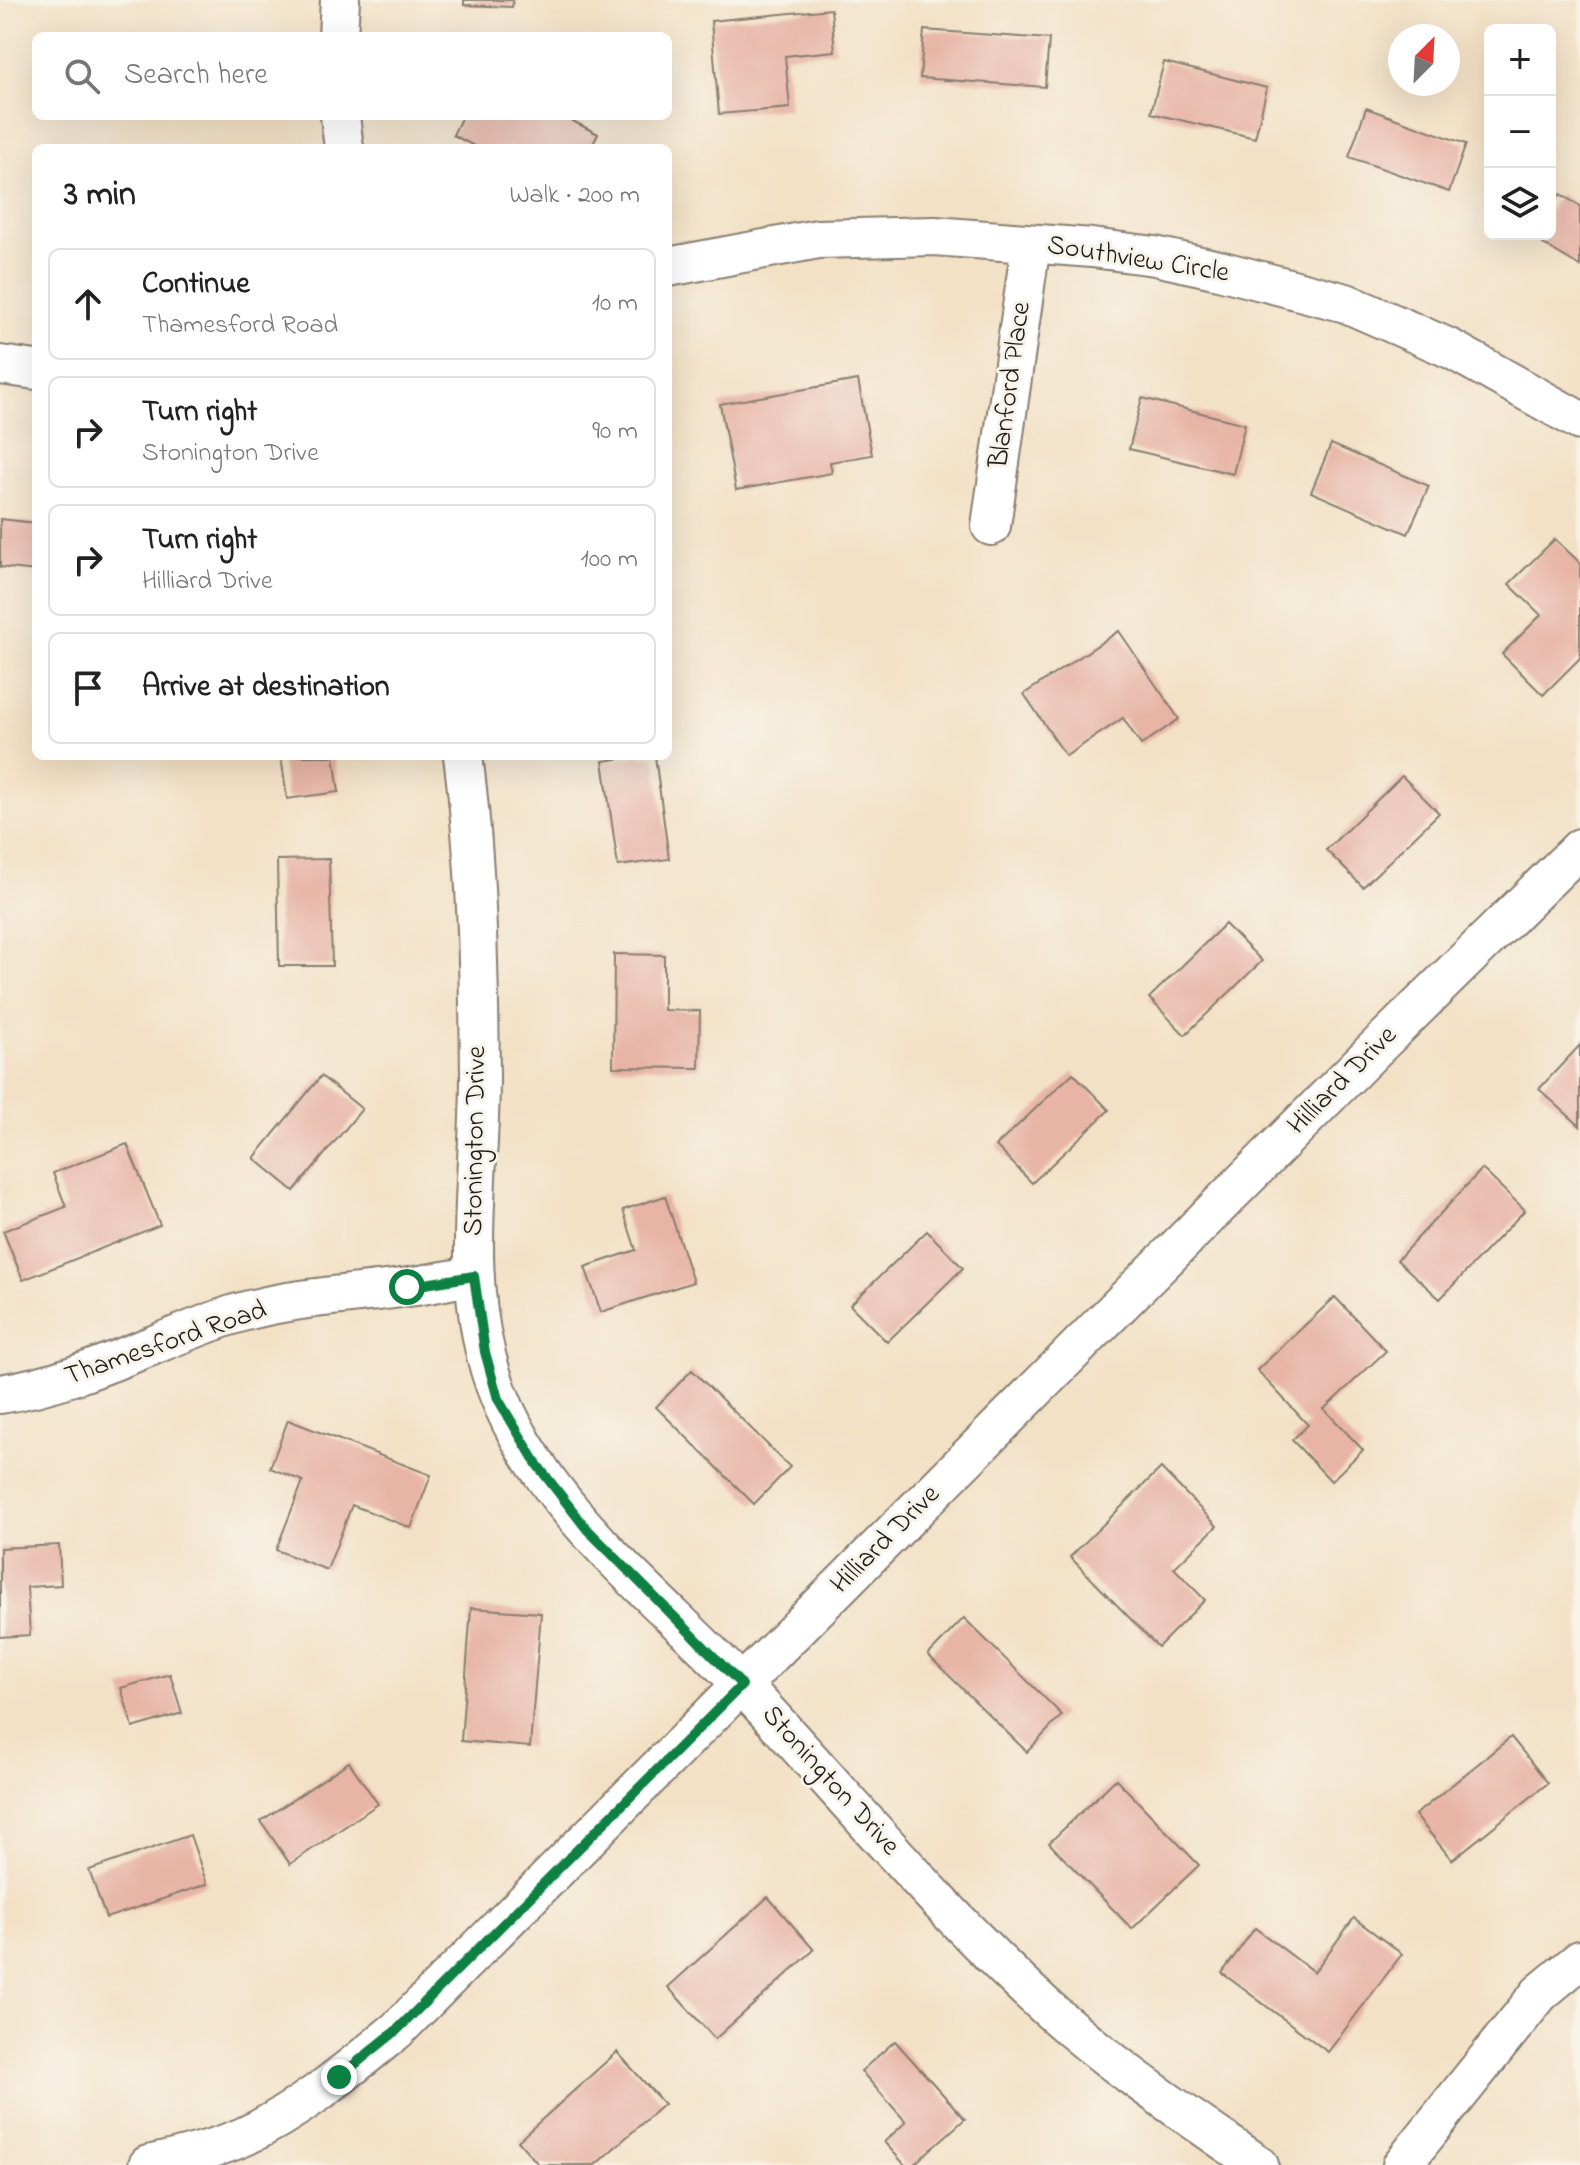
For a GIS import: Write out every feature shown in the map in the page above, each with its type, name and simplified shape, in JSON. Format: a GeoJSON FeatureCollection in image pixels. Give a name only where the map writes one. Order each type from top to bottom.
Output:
{"type":"FeatureCollection","features":[{"type":"Feature","properties":{"kind":"street"},"geometry":{"type":"LineString","coordinates":[[338,32],[340,0]]}},
{"type":"Feature","properties":{"kind":"street"},"geometry":{"type":"LineString","coordinates":[[340,120],[344,144]]}},
{"type":"Feature","properties":{"kind":"street","name":"Southview Circle"},"geometry":{"type":"LineString","coordinates":[[672,266],[818,239],[934,236],[1155,256],[1346,303],[1451,349],[1580,421]]}},
{"type":"Feature","properties":{"kind":"street","name":"Blanford Place"},"geometry":{"type":"LineString","coordinates":[[991,526],[1031,244]]}},
{"type":"Feature","properties":{"kind":"street"},"geometry":{"type":"LineString","coordinates":[[0,365],[32,369]]}},
{"type":"Feature","properties":{"kind":"street","name":"Stonington Drive"},"geometry":{"type":"LineString","coordinates":[[464,760],[473,833],[480,1078],[474,1276],[485,1352],[498,1399],[538,1466],[586,1528],[742,1685],[948,1910],[1044,2005],[1157,2094],[1259,2165]]}},
{"type":"Feature","properties":{"kind":"street","name":"Hilliard Drive"},"geometry":{"type":"LineString","coordinates":[[148,2165],[199,2154],[244,2136],[294,2108],[386,2040],[1373,1051],[1580,848]]}},
{"type":"Feature","properties":{"kind":"street","name":"Thamesford Road"},"geometry":{"type":"LineString","coordinates":[[0,1394],[33,1389],[107,1365],[228,1316],[304,1299],[474,1276]]}},
{"type":"Feature","properties":{"kind":"street"},"geometry":{"type":"LineString","coordinates":[[1402,2165],[1540,1993],[1580,1960]]}},
{"type":"Feature","properties":{"kind":"building"},"geometry":{"type":"Polygon","coordinates":[[[464,0],[513,0],[512,7],[464,5],[464,0]]]}},
{"type":"Feature","properties":{"kind":"building"},"geometry":{"type":"Polygon","coordinates":[[[831,9],[835,51],[785,56],[790,108],[719,114],[711,21],[831,9]]]}},
{"type":"Feature","properties":{"kind":"building"},"geometry":{"type":"Polygon","coordinates":[[[924,30],[1049,39],[1045,87],[920,78],[924,30]]]}},
{"type":"Feature","properties":{"kind":"building"},"geometry":{"type":"Polygon","coordinates":[[[1164,62],[1267,88],[1255,138],[1151,113],[1164,62]]]}},
{"type":"Feature","properties":{"kind":"building"},"geometry":{"type":"Polygon","coordinates":[[[1366,108],[1466,144],[1449,192],[1349,157],[1366,108]]]}},
{"type":"Feature","properties":{"kind":"building"},"geometry":{"type":"Polygon","coordinates":[[[460,120],[571,120],[598,134],[593,144],[470,144],[453,135],[460,120]]]}},
{"type":"Feature","properties":{"kind":"building"},"geometry":{"type":"Polygon","coordinates":[[[1560,194],[1580,206],[1580,266],[1536,240],[1556,240],[1556,200],[1560,194]]]}},
{"type":"Feature","properties":{"kind":"building"},"geometry":{"type":"Polygon","coordinates":[[[858,380],[872,455],[830,462],[832,473],[736,490],[720,404],[858,380]]]}},
{"type":"Feature","properties":{"kind":"building"},"geometry":{"type":"Polygon","coordinates":[[[1142,398],[1245,424],[1233,474],[1129,449],[1142,398]]]}},
{"type":"Feature","properties":{"kind":"building"},"geometry":{"type":"Polygon","coordinates":[[[1331,444],[1429,486],[1408,534],[1311,492],[1331,444]]]}},
{"type":"Feature","properties":{"kind":"building"},"geometry":{"type":"Polygon","coordinates":[[[0,519],[32,523],[32,571],[0,567],[0,519]]]}},
{"type":"Feature","properties":{"kind":"building"},"geometry":{"type":"Polygon","coordinates":[[[1555,539],[1580,563],[1580,658],[1543,695],[1502,654],[1541,615],[1509,584],[1555,539]]]}},
{"type":"Feature","properties":{"kind":"building"},"geometry":{"type":"Polygon","coordinates":[[[1119,631],[1179,719],[1141,745],[1123,718],[1066,756],[1024,694],[1119,631]]]}},
{"type":"Feature","properties":{"kind":"building"},"geometry":{"type":"Polygon","coordinates":[[[282,760],[335,760],[339,792],[287,799],[282,760]]]}},
{"type":"Feature","properties":{"kind":"building"},"geometry":{"type":"Polygon","coordinates":[[[656,760],[669,859],[618,866],[603,761],[656,760]]]}},
{"type":"Feature","properties":{"kind":"building"},"geometry":{"type":"Polygon","coordinates":[[[1402,776],[1439,813],[1363,887],[1326,850],[1402,776]]]}},
{"type":"Feature","properties":{"kind":"building"},"geometry":{"type":"Polygon","coordinates":[[[329,859],[332,966],[279,966],[277,860],[329,859]]]}},
{"type":"Feature","properties":{"kind":"building"},"geometry":{"type":"Polygon","coordinates":[[[1225,924],[1262,961],[1185,1035],[1149,998],[1225,924]]]}},
{"type":"Feature","properties":{"kind":"building"},"geometry":{"type":"Polygon","coordinates":[[[614,954],[664,955],[664,1010],[700,1011],[699,1068],[613,1067],[614,954]]]}},
{"type":"Feature","properties":{"kind":"building"},"geometry":{"type":"Polygon","coordinates":[[[1580,1045],[1580,1126],[1539,1089],[1580,1045]]]}},
{"type":"Feature","properties":{"kind":"building"},"geometry":{"type":"Polygon","coordinates":[[[1073,1073],[1109,1110],[1032,1183],[996,1146],[1073,1073]]]}},
{"type":"Feature","properties":{"kind":"building"},"geometry":{"type":"Polygon","coordinates":[[[321,1076],[362,1109],[294,1191],[254,1158],[321,1076]]]}},
{"type":"Feature","properties":{"kind":"building"},"geometry":{"type":"Polygon","coordinates":[[[127,1144],[160,1225],[23,1280],[3,1231],[66,1207],[53,1173],[127,1144]]]}},
{"type":"Feature","properties":{"kind":"building"},"geometry":{"type":"Polygon","coordinates":[[[1482,1169],[1525,1210],[1440,1299],[1397,1260],[1482,1169]]]}},
{"type":"Feature","properties":{"kind":"building"},"geometry":{"type":"Polygon","coordinates":[[[665,1196],[693,1282],[601,1312],[585,1267],[636,1250],[623,1210],[665,1196]]]}},
{"type":"Feature","properties":{"kind":"building"},"geometry":{"type":"Polygon","coordinates":[[[927,1231],[963,1268],[887,1342],[850,1305],[927,1231]]]}},
{"type":"Feature","properties":{"kind":"building"},"geometry":{"type":"Polygon","coordinates":[[[1335,1297],[1386,1351],[1324,1409],[1363,1450],[1331,1481],[1292,1440],[1308,1425],[1257,1370],[1335,1297]]]}},
{"type":"Feature","properties":{"kind":"building"},"geometry":{"type":"Polygon","coordinates":[[[692,1370],[790,1467],[754,1504],[656,1407],[692,1370]]]}},
{"type":"Feature","properties":{"kind":"building"},"geometry":{"type":"Polygon","coordinates":[[[288,1420],[431,1475],[411,1528],[352,1505],[327,1570],[276,1550],[303,1481],[270,1468],[288,1420]]]}},
{"type":"Feature","properties":{"kind":"building"},"geometry":{"type":"Polygon","coordinates":[[[1161,1468],[1217,1526],[1174,1568],[1205,1600],[1158,1647],[1070,1557],[1161,1468]]]}},
{"type":"Feature","properties":{"kind":"building"},"geometry":{"type":"Polygon","coordinates":[[[59,1545],[61,1585],[27,1587],[30,1635],[0,1637],[0,1548],[59,1545]]]}},
{"type":"Feature","properties":{"kind":"building"},"geometry":{"type":"Polygon","coordinates":[[[471,1608],[541,1613],[530,1747],[461,1741],[471,1608]]]}},
{"type":"Feature","properties":{"kind":"building"},"geometry":{"type":"Polygon","coordinates":[[[964,1618],[1062,1715],[1027,1752],[928,1655],[964,1618]]]}},
{"type":"Feature","properties":{"kind":"building"},"geometry":{"type":"Polygon","coordinates":[[[170,1674],[182,1713],[133,1728],[121,1688],[170,1674]]]}},
{"type":"Feature","properties":{"kind":"building"},"geometry":{"type":"Polygon","coordinates":[[[1511,1737],[1548,1783],[1452,1860],[1415,1815],[1511,1737]]]}},
{"type":"Feature","properties":{"kind":"building"},"geometry":{"type":"Polygon","coordinates":[[[349,1762],[378,1804],[290,1864],[261,1821],[349,1762]]]}},
{"type":"Feature","properties":{"kind":"building"},"geometry":{"type":"Polygon","coordinates":[[[1116,1779],[1199,1865],[1132,1929],[1049,1843],[1116,1779]]]}},
{"type":"Feature","properties":{"kind":"building"},"geometry":{"type":"Polygon","coordinates":[[[190,1835],[207,1884],[106,1918],[89,1870],[190,1835]]]}},
{"type":"Feature","properties":{"kind":"building"},"geometry":{"type":"Polygon","coordinates":[[[768,1897],[814,1950],[715,2039],[668,1987],[768,1897]]]}},
{"type":"Feature","properties":{"kind":"building"},"geometry":{"type":"Polygon","coordinates":[[[1354,1918],[1402,1954],[1328,2052],[1222,1973],[1255,1928],[1314,1972],[1354,1918]]]}},
{"type":"Feature","properties":{"kind":"building"},"geometry":{"type":"Polygon","coordinates":[[[895,2041],[965,2119],[913,2165],[905,2165],[884,2142],[906,2122],[861,2071],[895,2041]]]}},
{"type":"Feature","properties":{"kind":"building"},"geometry":{"type":"Polygon","coordinates":[[[617,2052],[664,2104],[595,2165],[539,2165],[518,2141],[617,2052]]]}},
{"type":"Feature","properties":{"kind":"route"},"geometry":{"type":"LineString","coordinates":[[339,2077],[397,2030],[742,1685],[586,1528],[538,1466],[498,1399],[485,1352],[474,1276],[407,1287]]}}]}
